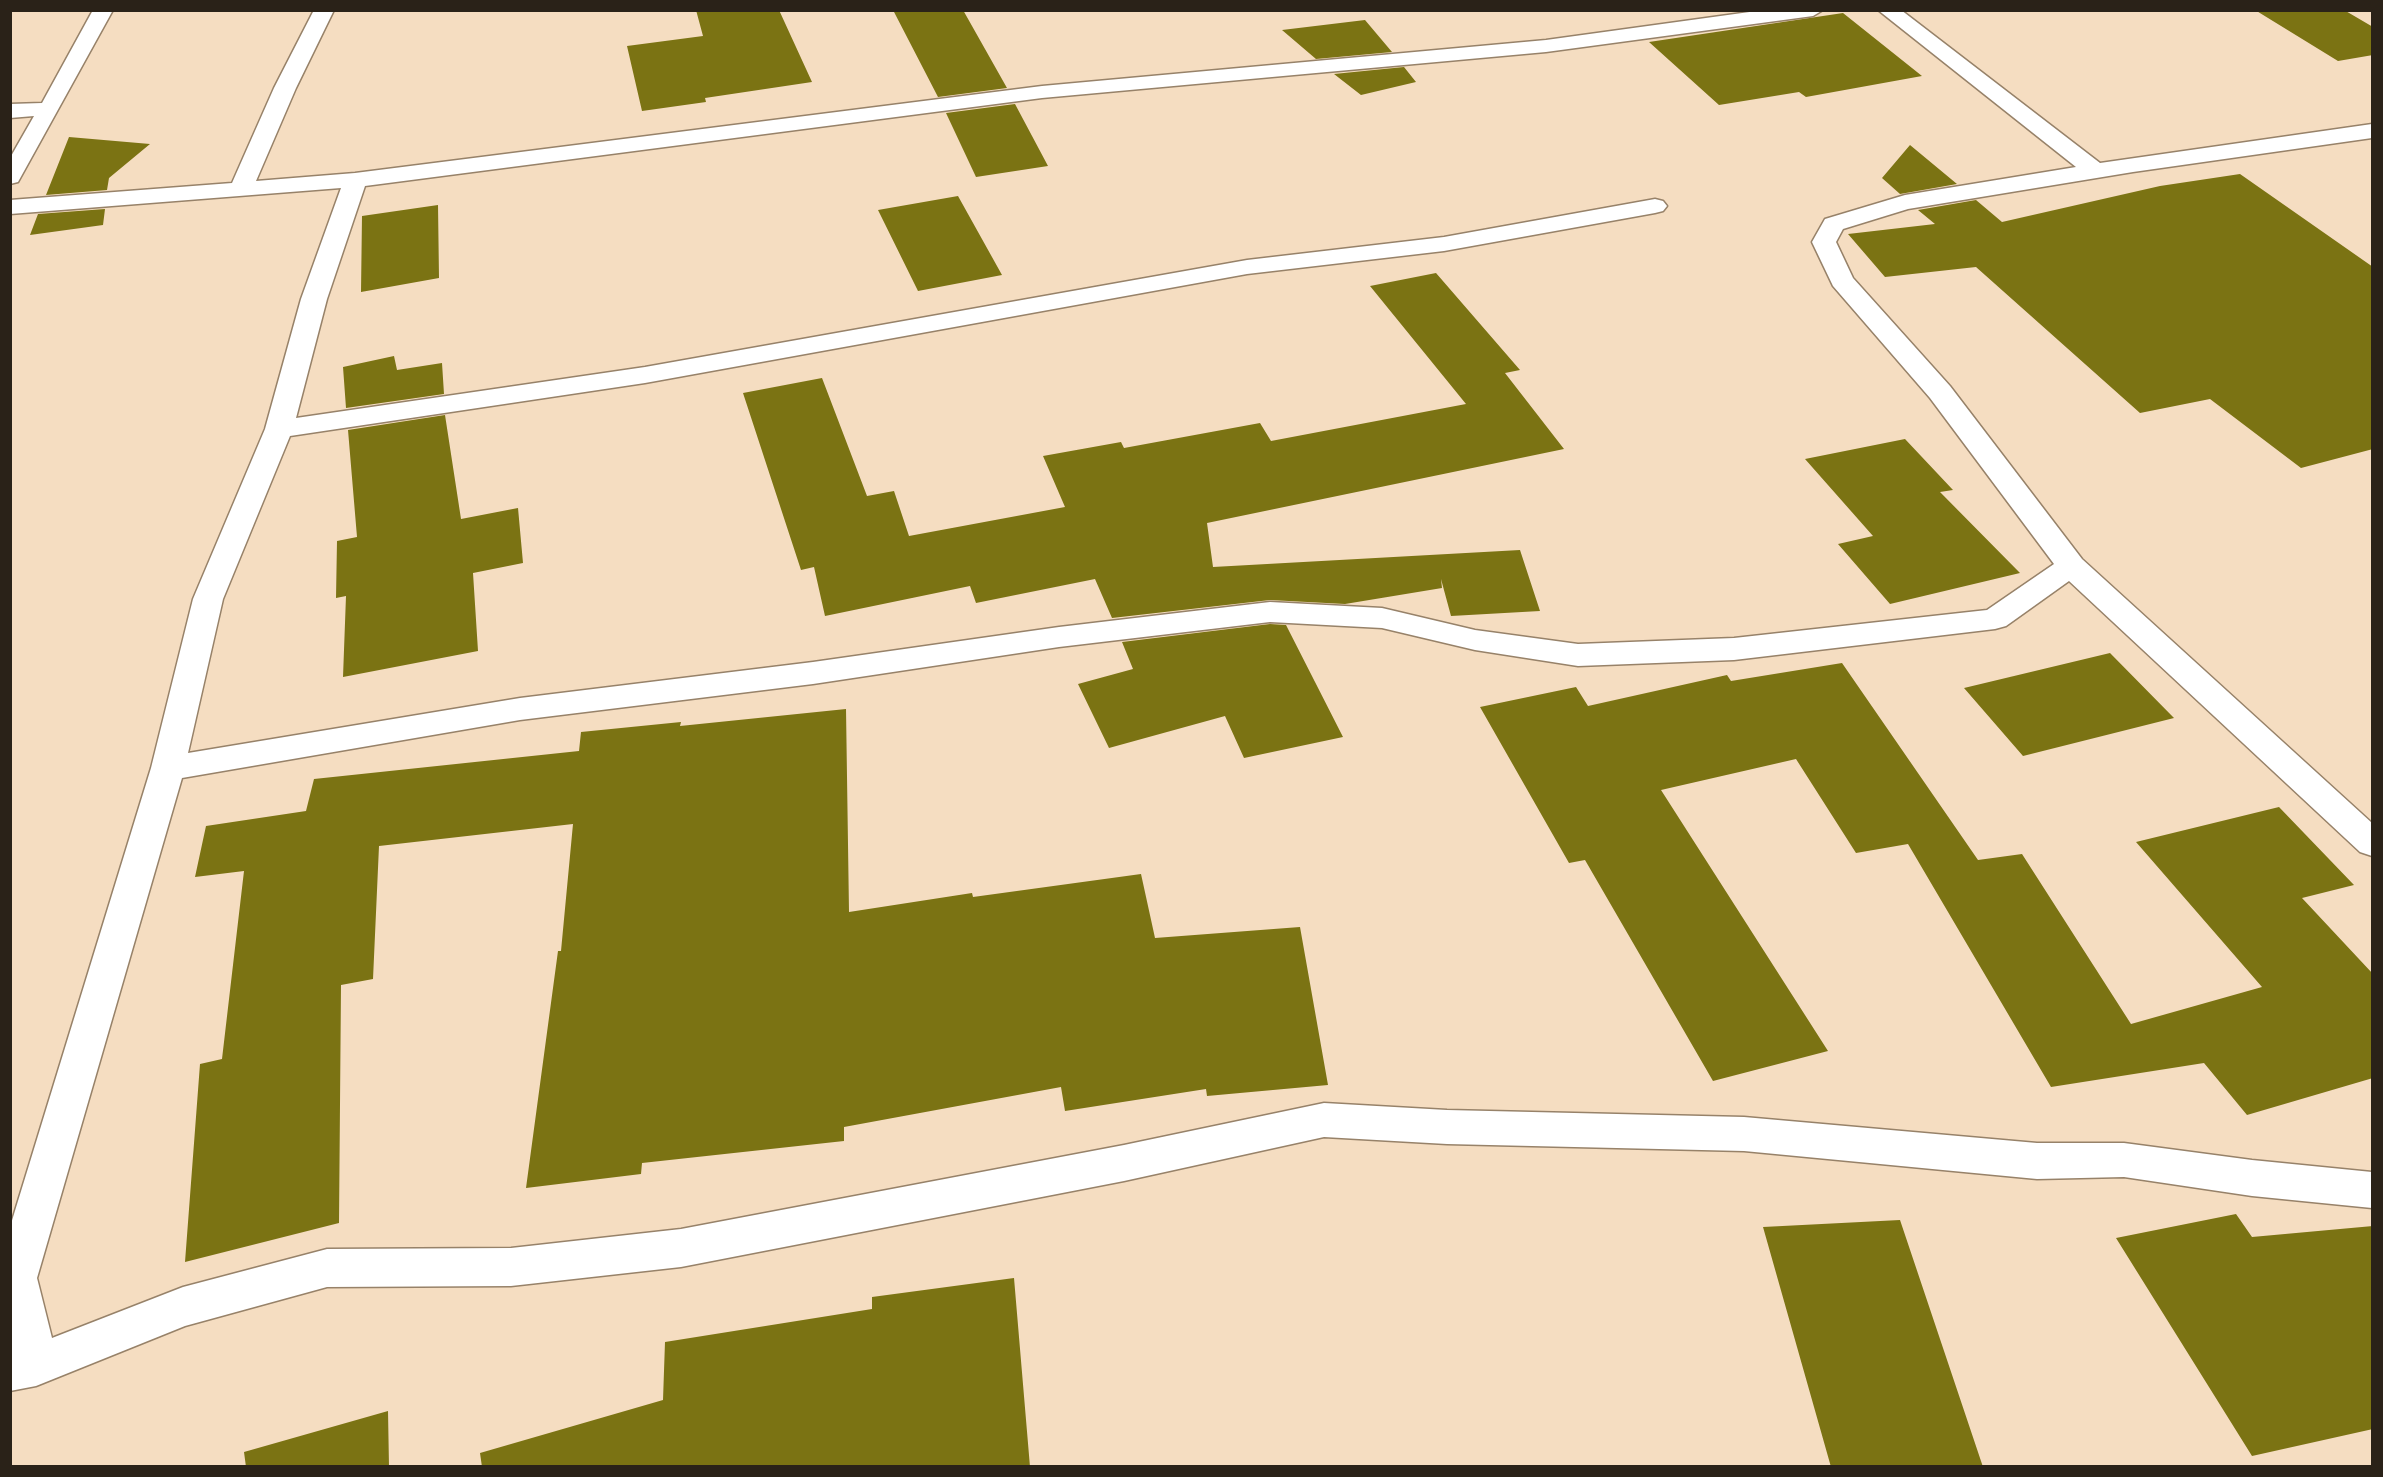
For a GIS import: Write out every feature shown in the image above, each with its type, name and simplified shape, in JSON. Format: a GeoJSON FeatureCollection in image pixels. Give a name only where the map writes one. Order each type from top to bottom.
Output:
{"type":"FeatureCollection","features":[{"type":"Feature","properties":{"kind":"street"},"geometry":{"type":"LineString","coordinates":[[10,177],[33,142],[72,61],[103,10]]}},
{"type":"Feature","properties":{"kind":"street"},"geometry":{"type":"LineString","coordinates":[[241,189],[285,88],[324,10]]}},
{"type":"Feature","properties":{"kind":"street"},"geometry":{"type":"LineString","coordinates":[[10,207],[355,180],[1042,92],[1546,46],[1813,10]]}},
{"type":"Feature","properties":{"kind":"street"},"geometry":{"type":"LineString","coordinates":[[1888,10],[2095,171]]}},
{"type":"Feature","properties":{"kind":"street"},"geometry":{"type":"LineString","coordinates":[[10,111],[49,109]]}},
{"type":"Feature","properties":{"kind":"street"},"geometry":{"type":"LineString","coordinates":[[2373,131],[2095,171],[1905,202],[1833,224],[1824,242],[1842,281],[1940,392],[2072,566],[2242,726],[2373,843]]}},
{"type":"Feature","properties":{"kind":"street"},"geometry":{"type":"LineString","coordinates":[[355,180],[314,299],[279,429],[208,599],[168,768],[16,1278],[23,1367],[183,1307],[327,1268],[511,1267],[681,1248],[1124,1163],[1324,1120],[1447,1127],[1744,1134],[2037,1161],[2124,1160],[2252,1178],[2373,1190]]}},
{"type":"Feature","properties":{"kind":"street"},"geometry":{"type":"LineString","coordinates":[[279,429],[645,375],[1247,267],[1444,244],[1655,206]]}},
{"type":"Feature","properties":{"kind":"street"},"geometry":{"type":"LineString","coordinates":[[168,768],[520,709],[813,674],[1059,637],[1270,612],[1382,618],[1475,640],[1578,655],[1734,649],[1995,619],[2072,566]]}},
{"type":"Feature","properties":{"kind":"building"},"geometry":{"type":"Polygon","coordinates":[[[696,10],[779,10],[812,82],[705,98],[706,102],[642,111],[627,46],[703,36],[696,10]]]}},
{"type":"Feature","properties":{"kind":"building"},"geometry":{"type":"Polygon","coordinates":[[[893,10],[963,10],[1007,88],[938,97],[893,10]]]}},
{"type":"Feature","properties":{"kind":"building"},"geometry":{"type":"Polygon","coordinates":[[[2255,10],[2344,10],[2373,27],[2373,55],[2338,61],[2255,10]]]}},
{"type":"Feature","properties":{"kind":"building"},"geometry":{"type":"Polygon","coordinates":[[[1843,13],[1922,76],[1806,97],[1799,92],[1719,105],[1649,42],[1843,13]]]}},
{"type":"Feature","properties":{"kind":"building"},"geometry":{"type":"Polygon","coordinates":[[[1365,20],[1392,52],[1316,59],[1282,30],[1365,20]]]}},
{"type":"Feature","properties":{"kind":"building"},"geometry":{"type":"Polygon","coordinates":[[[1404,67],[1416,82],[1361,95],[1334,74],[1404,67]]]}},
{"type":"Feature","properties":{"kind":"building"},"geometry":{"type":"Polygon","coordinates":[[[1015,104],[1048,166],[976,177],[946,113],[1015,104]]]}},
{"type":"Feature","properties":{"kind":"building"},"geometry":{"type":"Polygon","coordinates":[[[69,137],[150,144],[109,178],[107,190],[46,195],[69,137]]]}},
{"type":"Feature","properties":{"kind":"building"},"geometry":{"type":"Polygon","coordinates":[[[1910,145],[1957,184],[1900,194],[1882,178],[1910,145]]]}},
{"type":"Feature","properties":{"kind":"building"},"geometry":{"type":"Polygon","coordinates":[[[2240,174],[2373,267],[2373,449],[2301,468],[2210,399],[2140,413],[1976,267],[1885,277],[1848,234],[1935,224],[1918,210],[1976,200],[2002,222],[2160,186],[2240,174]]]}},
{"type":"Feature","properties":{"kind":"building"},"geometry":{"type":"Polygon","coordinates":[[[958,196],[1002,275],[918,291],[878,210],[958,196]]]}},
{"type":"Feature","properties":{"kind":"building"},"geometry":{"type":"Polygon","coordinates":[[[438,205],[439,278],[361,292],[362,216],[438,205]]]}},
{"type":"Feature","properties":{"kind":"building"},"geometry":{"type":"Polygon","coordinates":[[[105,209],[103,225],[30,235],[38,214],[105,209]]]}},
{"type":"Feature","properties":{"kind":"building"},"geometry":{"type":"Polygon","coordinates":[[[1436,273],[1520,370],[1505,373],[1564,449],[1207,523],[1213,567],[1520,550],[1540,611],[1451,616],[1441,579],[1442,588],[1345,604],[1270,600],[1112,618],[1095,579],[976,603],[970,586],[825,616],[814,567],[801,570],[743,393],[822,378],[867,496],[894,491],[909,536],[1065,507],[1043,456],[1121,442],[1124,448],[1260,423],[1271,441],[1466,404],[1370,286],[1436,273]]]}},
{"type":"Feature","properties":{"kind":"building"},"geometry":{"type":"Polygon","coordinates":[[[394,356],[397,370],[442,363],[444,394],[346,408],[343,367],[394,356]]]}},
{"type":"Feature","properties":{"kind":"building"},"geometry":{"type":"Polygon","coordinates":[[[445,415],[461,519],[518,508],[523,563],[473,573],[478,651],[343,677],[346,596],[336,598],[337,541],[357,537],[348,430],[445,415]]]}},
{"type":"Feature","properties":{"kind":"building"},"geometry":{"type":"Polygon","coordinates":[[[1905,439],[1953,490],[1940,492],[2020,573],[1890,604],[1838,544],[1873,536],[1805,459],[1905,439]]]}},
{"type":"Feature","properties":{"kind":"building"},"geometry":{"type":"Polygon","coordinates":[[[1270,624],[1286,625],[1343,737],[1244,758],[1225,716],[1109,748],[1078,684],[1133,669],[1122,642],[1270,624]]]}},
{"type":"Feature","properties":{"kind":"building"},"geometry":{"type":"Polygon","coordinates":[[[2110,653],[2174,718],[2023,756],[1964,688],[2110,653]]]}},
{"type":"Feature","properties":{"kind":"building"},"geometry":{"type":"Polygon","coordinates":[[[1842,663],[1978,860],[2022,854],[2131,1024],[2262,987],[2136,842],[2279,807],[2354,885],[2302,898],[2373,974],[2373,1078],[2247,1115],[2204,1063],[2051,1087],[1908,844],[1856,853],[1796,759],[1661,790],[1828,1051],[1713,1081],[1585,860],[1569,863],[1480,707],[1576,687],[1588,706],[1727,675],[1731,681],[1842,663]]]}},
{"type":"Feature","properties":{"kind":"building"},"geometry":{"type":"Polygon","coordinates":[[[846,709],[849,912],[972,893],[973,897],[1141,874],[1155,938],[1300,927],[1328,1085],[1207,1096],[1206,1089],[1065,1111],[1061,1087],[844,1127],[844,1141],[642,1163],[641,1174],[526,1188],[558,951],[561,951],[573,824],[379,846],[373,979],[341,985],[339,1223],[185,1262],[200,1064],[222,1059],[244,871],[195,877],[206,826],[306,811],[314,779],[579,751],[581,732],[681,722],[680,726],[846,709]]]}},
{"type":"Feature","properties":{"kind":"building"},"geometry":{"type":"Polygon","coordinates":[[[2236,1214],[2252,1237],[2373,1226],[2373,1429],[2252,1456],[2116,1238],[2236,1214]]]}},
{"type":"Feature","properties":{"kind":"building"},"geometry":{"type":"Polygon","coordinates":[[[1900,1220],[1983,1467],[1831,1467],[1763,1227],[1900,1220]]]}},
{"type":"Feature","properties":{"kind":"building"},"geometry":{"type":"Polygon","coordinates":[[[1014,1278],[1030,1467],[482,1467],[480,1453],[663,1400],[665,1342],[872,1309],[872,1297],[1014,1278]]]}},
{"type":"Feature","properties":{"kind":"building"},"geometry":{"type":"Polygon","coordinates":[[[388,1411],[389,1467],[246,1467],[244,1452],[388,1411]]]}}]}
